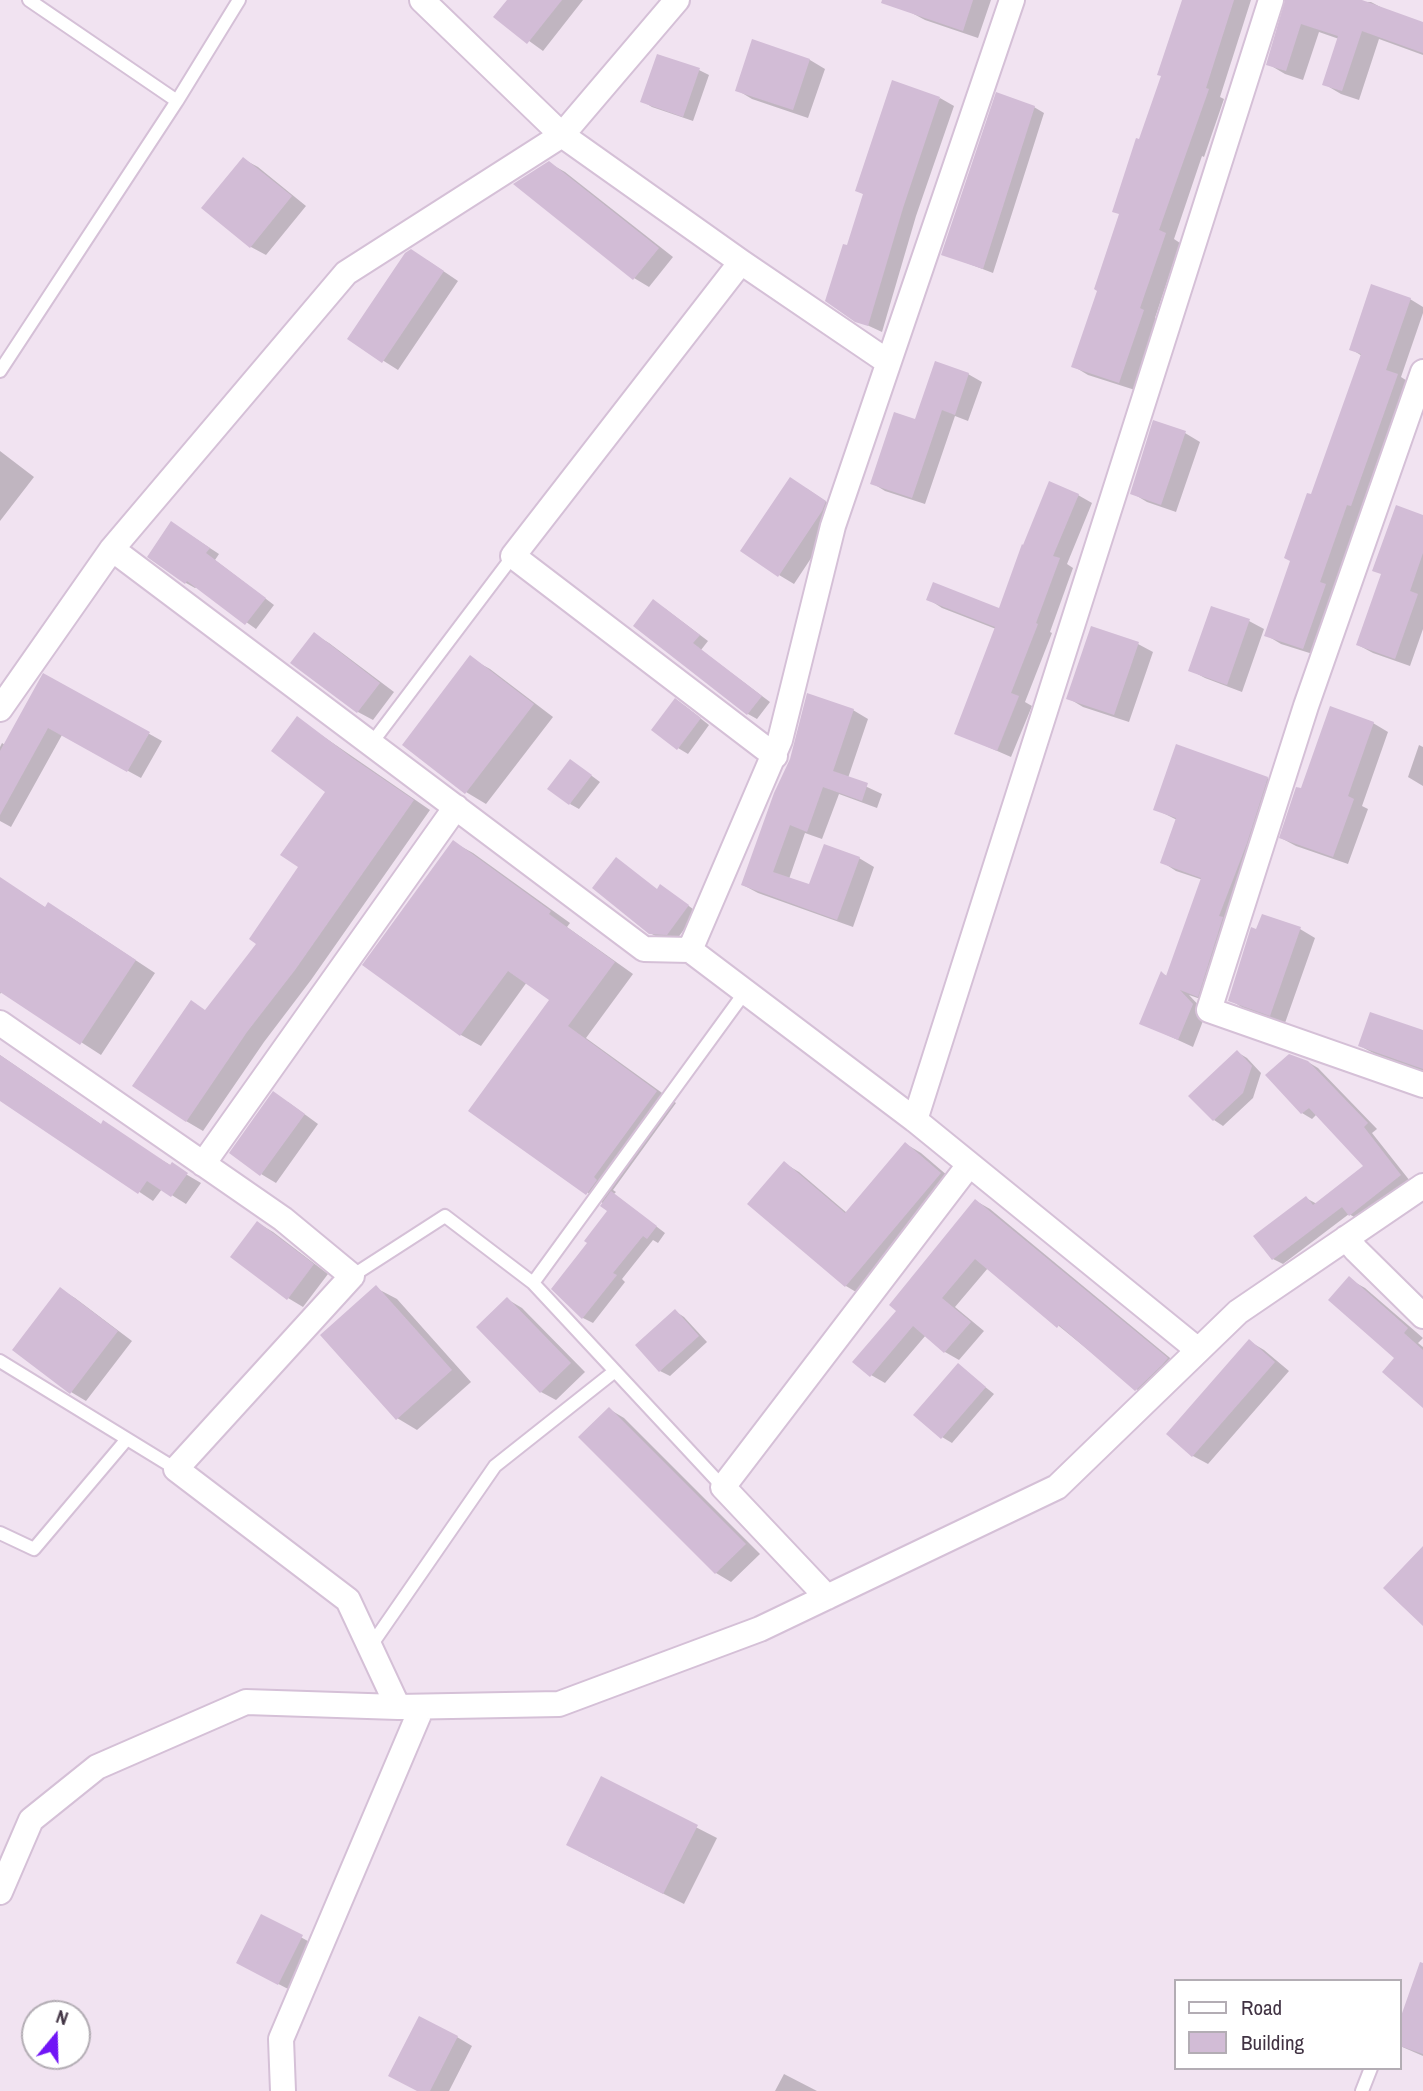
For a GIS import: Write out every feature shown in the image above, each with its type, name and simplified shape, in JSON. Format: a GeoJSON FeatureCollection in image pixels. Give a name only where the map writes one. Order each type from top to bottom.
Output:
{"type":"FeatureCollection","features":[{"type":"Feature","properties":{"kind":"street"},"geometry":{"type":"LineString","coordinates":[[422,0],[562,135],[888,362]]}},
{"type":"Feature","properties":{"kind":"street"},"geometry":{"type":"LineString","coordinates":[[0,709],[112,549],[346,273],[562,135],[677,0]]}},
{"type":"Feature","properties":{"kind":"street"},"geometry":{"type":"LineString","coordinates":[[690,950],[775,756],[833,526],[1012,0]]}},
{"type":"Feature","properties":{"kind":"street"},"geometry":{"type":"LineString","coordinates":[[915,1120],[1271,0]]}},
{"type":"Feature","properties":{"kind":"street"},"geometry":{"type":"LineString","coordinates":[[741,262],[513,556],[775,756]]}},
{"type":"Feature","properties":{"kind":"street"},"geometry":{"type":"LineString","coordinates":[[1423,372],[1306,706],[1209,1010],[1423,1085]]}},
{"type":"Feature","properties":{"kind":"street"},"geometry":{"type":"LineString","coordinates":[[112,549],[644,949],[690,950],[915,1120],[1198,1350]]}},
{"type":"Feature","properties":{"kind":"street"},"geometry":{"type":"LineString","coordinates":[[203,1164],[456,807]]}},
{"type":"Feature","properties":{"kind":"street"},"geometry":{"type":"LineString","coordinates":[[0,1023],[283,1219],[352,1276],[176,1469],[348,1600],[370,1647],[410,1707]]}},
{"type":"Feature","properties":{"kind":"street"},"geometry":{"type":"LineString","coordinates":[[827,1597],[723,1487],[969,1165]]}},
{"type":"Feature","properties":{"kind":"street"},"geometry":{"type":"LineString","coordinates":[[0,1892],[31,1820],[97,1767],[246,1702],[410,1707],[559,1704],[760,1629],[1056,1487],[1238,1312],[1423,1186]]}},
{"type":"Feature","properties":{"kind":"street"},"geometry":{"type":"LineString","coordinates":[[1346,1238],[1423,1316]]}},
{"type":"Feature","properties":{"kind":"street"},"geometry":{"type":"LineString","coordinates":[[283,2091],[281,2039],[410,1707]]}},
{"type":"Feature","properties":{"kind":"lane"},"geometry":{"type":"LineString","coordinates":[[29,0],[177,101]]}},
{"type":"Feature","properties":{"kind":"lane"},"geometry":{"type":"LineString","coordinates":[[0,371],[177,101],[239,0]]}},
{"type":"Feature","properties":{"kind":"lane"},"geometry":{"type":"LineString","coordinates":[[371,744],[513,556]]}},
{"type":"Feature","properties":{"kind":"lane"},"geometry":{"type":"LineString","coordinates":[[533,1283],[746,992]]}},
{"type":"Feature","properties":{"kind":"lane"},"geometry":{"type":"LineString","coordinates":[[352,1276],[445,1216],[533,1283],[723,1487]]}},
{"type":"Feature","properties":{"kind":"lane"},"geometry":{"type":"LineString","coordinates":[[0,1361],[176,1469]]}},
{"type":"Feature","properties":{"kind":"lane"},"geometry":{"type":"LineString","coordinates":[[370,1647],[495,1466],[615,1371]]}},
{"type":"Feature","properties":{"kind":"lane"},"geometry":{"type":"LineString","coordinates":[[0,1533],[34,1549],[127,1439]]}},
{"type":"Feature","properties":{"kind":"lane"},"geometry":{"type":"LineString","coordinates":[[1362,2091],[1370,2070]]}},
{"type":"Feature","properties":{"kind":"building"},"geometry":{"type":"Polygon","coordinates":[[[507,0],[562,0],[527,44],[493,17],[507,0]]]}},
{"type":"Feature","properties":{"kind":"building"},"geometry":{"type":"Polygon","coordinates":[[[882,0],[973,0],[963,31],[881,3],[882,0]]]}},
{"type":"Feature","properties":{"kind":"building"},"geometry":{"type":"Polygon","coordinates":[[[1182,0],[1234,0],[1206,88],[1209,89],[1159,230],[1166,233],[1140,308],[1144,310],[1119,383],[1071,367],[1119,214],[1112,212],[1136,138],[1139,139],[1161,76],[1157,75],[1182,0]]]}},
{"type":"Feature","properties":{"kind":"building"},"geometry":{"type":"Polygon","coordinates":[[[1285,0],[1362,0],[1423,22],[1423,53],[1362,31],[1342,91],[1322,85],[1338,36],[1301,24],[1286,71],[1266,65],[1285,0]]]}},
{"type":"Feature","properties":{"kind":"building"},"geometry":{"type":"Polygon","coordinates":[[[752,39],[810,59],[793,110],[735,91],[752,39]]]}},
{"type":"Feature","properties":{"kind":"building"},"geometry":{"type":"Polygon","coordinates":[[[657,54],[700,68],[683,117],[640,102],[657,54]]]}},
{"type":"Feature","properties":{"kind":"building"},"geometry":{"type":"Polygon","coordinates":[[[892,80],[940,97],[868,326],[855,322],[825,301],[843,244],[847,245],[863,194],[855,191],[892,80]]]}},
{"type":"Feature","properties":{"kind":"building"},"geometry":{"type":"Polygon","coordinates":[[[996,92],[1035,106],[983,269],[941,255],[996,92]]]}},
{"type":"Feature","properties":{"kind":"building"},"geometry":{"type":"Polygon","coordinates":[[[243,157],[292,196],[250,248],[201,208],[243,157]]]}},
{"type":"Feature","properties":{"kind":"building"},"geometry":{"type":"Polygon","coordinates":[[[549,161],[659,248],[633,280],[513,184],[549,161]]]}},
{"type":"Feature","properties":{"kind":"building"},"geometry":{"type":"Polygon","coordinates":[[[411,249],[444,271],[382,363],[347,339],[405,253],[411,249]]]}},
{"type":"Feature","properties":{"kind":"building"},"geometry":{"type":"Polygon","coordinates":[[[1371,284],[1411,298],[1386,370],[1398,374],[1351,506],[1347,505],[1320,582],[1326,584],[1303,649],[1264,636],[1290,561],[1284,558],[1307,493],[1311,494],[1361,354],[1349,350],[1371,284]]]}},
{"type":"Feature","properties":{"kind":"building"},"geometry":{"type":"Polygon","coordinates":[[[935,361],[969,373],[955,415],[942,410],[912,498],[870,484],[894,412],[915,419],[935,361]]]}},
{"type":"Feature","properties":{"kind":"building"},"geometry":{"type":"Polygon","coordinates":[[[1153,420],[1186,431],[1161,505],[1130,494],[1153,420]]]}},
{"type":"Feature","properties":{"kind":"building"},"geometry":{"type":"Polygon","coordinates":[[[790,477],[826,501],[778,577],[740,551],[790,477]]]}},
{"type":"Feature","properties":{"kind":"building"},"geometry":{"type":"Polygon","coordinates":[[[1049,481],[1079,494],[1053,556],[1060,558],[1011,693],[1019,696],[997,751],[954,734],[995,627],[926,600],[933,582],[999,608],[1049,481]]]}},
{"type":"Feature","properties":{"kind":"building"},"geometry":{"type":"Polygon","coordinates":[[[1396,505],[1423,515],[1423,553],[1410,591],[1418,594],[1395,659],[1356,645],[1381,574],[1372,571],[1396,505]]]}},
{"type":"Feature","properties":{"kind":"building"},"geometry":{"type":"Polygon","coordinates":[[[171,521],[210,548],[206,553],[266,598],[245,625],[187,581],[185,584],[147,557],[171,521]]]}},
{"type":"Feature","properties":{"kind":"building"},"geometry":{"type":"Polygon","coordinates":[[[653,599],[700,635],[693,643],[762,696],[747,715],[633,626],[653,599]]]}},
{"type":"Feature","properties":{"kind":"building"},"geometry":{"type":"Polygon","coordinates":[[[1211,606],[1250,619],[1227,685],[1188,671],[1211,606]]]}},
{"type":"Feature","properties":{"kind":"building"},"geometry":{"type":"Polygon","coordinates":[[[1091,626],[1139,642],[1114,715],[1066,699],[1091,626]]]}},
{"type":"Feature","properties":{"kind":"building"},"geometry":{"type":"Polygon","coordinates":[[[314,632],[380,683],[357,713],[290,663],[314,632]]]}},
{"type":"Feature","properties":{"kind":"building"},"geometry":{"type":"Polygon","coordinates":[[[470,655],[534,704],[465,794],[402,745],[470,655]]]}},
{"type":"Feature","properties":{"kind":"building"},"geometry":{"type":"Polygon","coordinates":[[[43,673],[150,732],[127,772],[48,728],[0,815],[0,751],[43,673]]]}},
{"type":"Feature","properties":{"kind":"building"},"geometry":{"type":"Polygon","coordinates":[[[807,693],[854,709],[833,771],[868,783],[862,801],[823,787],[807,832],[790,825],[773,872],[809,884],[824,844],[860,857],[837,920],[741,885],[774,793],[790,759],[807,693]]]}},
{"type":"Feature","properties":{"kind":"building"},"geometry":{"type":"Polygon","coordinates":[[[675,698],[701,718],[677,750],[651,730],[675,698]]]}},
{"type":"Feature","properties":{"kind":"building"},"geometry":{"type":"Polygon","coordinates":[[[1330,706],[1374,722],[1348,796],[1354,799],[1333,857],[1279,838],[1296,787],[1301,788],[1330,706]]]}},
{"type":"Feature","properties":{"kind":"building"},"geometry":{"type":"Polygon","coordinates":[[[297,716],[414,800],[295,970],[247,1032],[186,1122],[132,1086],[191,1000],[205,1010],[256,944],[249,939],[298,867],[280,855],[325,792],[271,751],[297,716]]]}},
{"type":"Feature","properties":{"kind":"building"},"geometry":{"type":"Polygon","coordinates":[[[1176,744],[1268,777],[1247,843],[1219,916],[1223,917],[1198,997],[1180,990],[1193,1004],[1178,1040],[1139,1024],[1161,971],[1166,976],[1201,878],[1160,863],[1176,818],[1153,810],[1176,744]]]}},
{"type":"Feature","properties":{"kind":"building"},"geometry":{"type":"Polygon","coordinates":[[[570,759],[592,775],[569,805],[547,789],[570,759]]]}},
{"type":"Feature","properties":{"kind":"building"},"geometry":{"type":"Polygon","coordinates":[[[453,840],[551,911],[549,914],[615,962],[568,1026],[657,1091],[594,1177],[597,1180],[586,1195],[468,1111],[549,1000],[508,971],[460,1036],[362,965],[453,840]]]}},
{"type":"Feature","properties":{"kind":"building"},"geometry":{"type":"Polygon","coordinates":[[[616,857],[657,889],[660,884],[689,905],[667,935],[649,934],[592,888],[616,857]]]}},
{"type":"Feature","properties":{"kind":"building"},"geometry":{"type":"Polygon","coordinates":[[[0,877],[45,907],[48,902],[136,960],[80,1045],[0,992],[0,877]]]}},
{"type":"Feature","properties":{"kind":"building"},"geometry":{"type":"Polygon","coordinates":[[[1262,914],[1301,927],[1270,1016],[1228,1001],[1251,927],[1256,929],[1262,914]]]}},
{"type":"Feature","properties":{"kind":"building"},"geometry":{"type":"Polygon","coordinates":[[[1370,1012],[1423,1030],[1423,1069],[1358,1046],[1370,1012]]]}},
{"type":"Feature","properties":{"kind":"building"},"geometry":{"type":"Polygon","coordinates":[[[1237,1050],[1252,1066],[1243,1093],[1213,1121],[1188,1096],[1237,1050]]]}},
{"type":"Feature","properties":{"kind":"building"},"geometry":{"type":"Polygon","coordinates":[[[1289,1054],[1308,1061],[1368,1123],[1364,1127],[1401,1175],[1349,1216],[1342,1207],[1272,1260],[1253,1236],[1306,1196],[1313,1205],[1363,1166],[1309,1108],[1301,1114],[1265,1075],[1289,1054]]]}},
{"type":"Feature","properties":{"kind":"building"},"geometry":{"type":"Polygon","coordinates":[[[0,1055],[101,1124],[103,1120],[170,1165],[172,1162],[188,1173],[171,1197],[147,1181],[138,1194],[0,1101],[0,1055]]]}},
{"type":"Feature","properties":{"kind":"building"},"geometry":{"type":"Polygon","coordinates":[[[273,1091],[305,1114],[260,1176],[229,1153],[273,1091]]]}},
{"type":"Feature","properties":{"kind":"building"},"geometry":{"type":"Polygon","coordinates":[[[905,1142],[941,1173],[845,1287],[747,1204],[784,1161],[845,1213],[905,1142]]]}},
{"type":"Feature","properties":{"kind":"building"},"geometry":{"type":"Polygon","coordinates":[[[611,1191],[657,1226],[647,1239],[643,1236],[613,1273],[617,1275],[582,1319],[551,1289],[587,1243],[584,1241],[607,1211],[600,1206],[611,1191]]]}},
{"type":"Feature","properties":{"kind":"building"},"geometry":{"type":"Polygon","coordinates":[[[975,1199],[1168,1358],[1135,1391],[1059,1325],[1057,1328],[975,1259],[942,1298],[971,1322],[944,1353],[913,1326],[870,1377],[852,1362],[896,1311],[889,1305],[975,1199]]]}},
{"type":"Feature","properties":{"kind":"building"},"geometry":{"type":"Polygon","coordinates":[[[257,1221],[314,1264],[287,1300],[230,1257],[257,1221]]]}},
{"type":"Feature","properties":{"kind":"building"},"geometry":{"type":"Polygon","coordinates":[[[1349,1276],[1408,1328],[1404,1333],[1423,1350],[1423,1408],[1382,1372],[1394,1358],[1328,1300],[1349,1276]]]}},
{"type":"Feature","properties":{"kind":"building"},"geometry":{"type":"Polygon","coordinates":[[[376,1285],[452,1370],[396,1420],[320,1335],[376,1285]]]}},
{"type":"Feature","properties":{"kind":"building"},"geometry":{"type":"Polygon","coordinates":[[[60,1287],[118,1331],[70,1394],[12,1350],[60,1287]]]}},
{"type":"Feature","properties":{"kind":"building"},"geometry":{"type":"Polygon","coordinates":[[[507,1297],[571,1363],[540,1393],[476,1327],[507,1297]]]}},
{"type":"Feature","properties":{"kind":"building"},"geometry":{"type":"Polygon","coordinates":[[[675,1309],[699,1336],[659,1372],[635,1345],[675,1309]]]}},
{"type":"Feature","properties":{"kind":"building"},"geometry":{"type":"Polygon","coordinates":[[[1249,1339],[1275,1362],[1192,1457],[1166,1434],[1249,1339]]]}},
{"type":"Feature","properties":{"kind":"building"},"geometry":{"type":"Polygon","coordinates":[[[958,1363],[986,1387],[941,1439],[913,1415],[958,1363]]]}},
{"type":"Feature","properties":{"kind":"building"},"geometry":{"type":"Polygon","coordinates":[[[609,1407],[746,1544],[715,1574],[578,1437],[609,1407]]]}},
{"type":"Feature","properties":{"kind":"building"},"geometry":{"type":"Polygon","coordinates":[[[1423,1546],[1423,1626],[1383,1588],[1423,1546]]]}},
{"type":"Feature","properties":{"kind":"building"},"geometry":{"type":"Polygon","coordinates":[[[601,1776],[698,1825],[663,1894],[566,1845],[601,1776]]]}},
{"type":"Feature","properties":{"kind":"building"},"geometry":{"type":"Polygon","coordinates":[[[261,1914],[303,1935],[278,1985],[236,1963],[261,1914]]]}},
{"type":"Feature","properties":{"kind":"building"},"geometry":{"type":"Polygon","coordinates":[[[1420,1962],[1423,1963],[1423,2054],[1402,2047],[1402,2013],[1420,1962]]]}},
{"type":"Feature","properties":{"kind":"building"},"geometry":{"type":"Polygon","coordinates":[[[419,2016],[458,2036],[430,2091],[417,2091],[388,2076],[419,2016]]]}}]}
